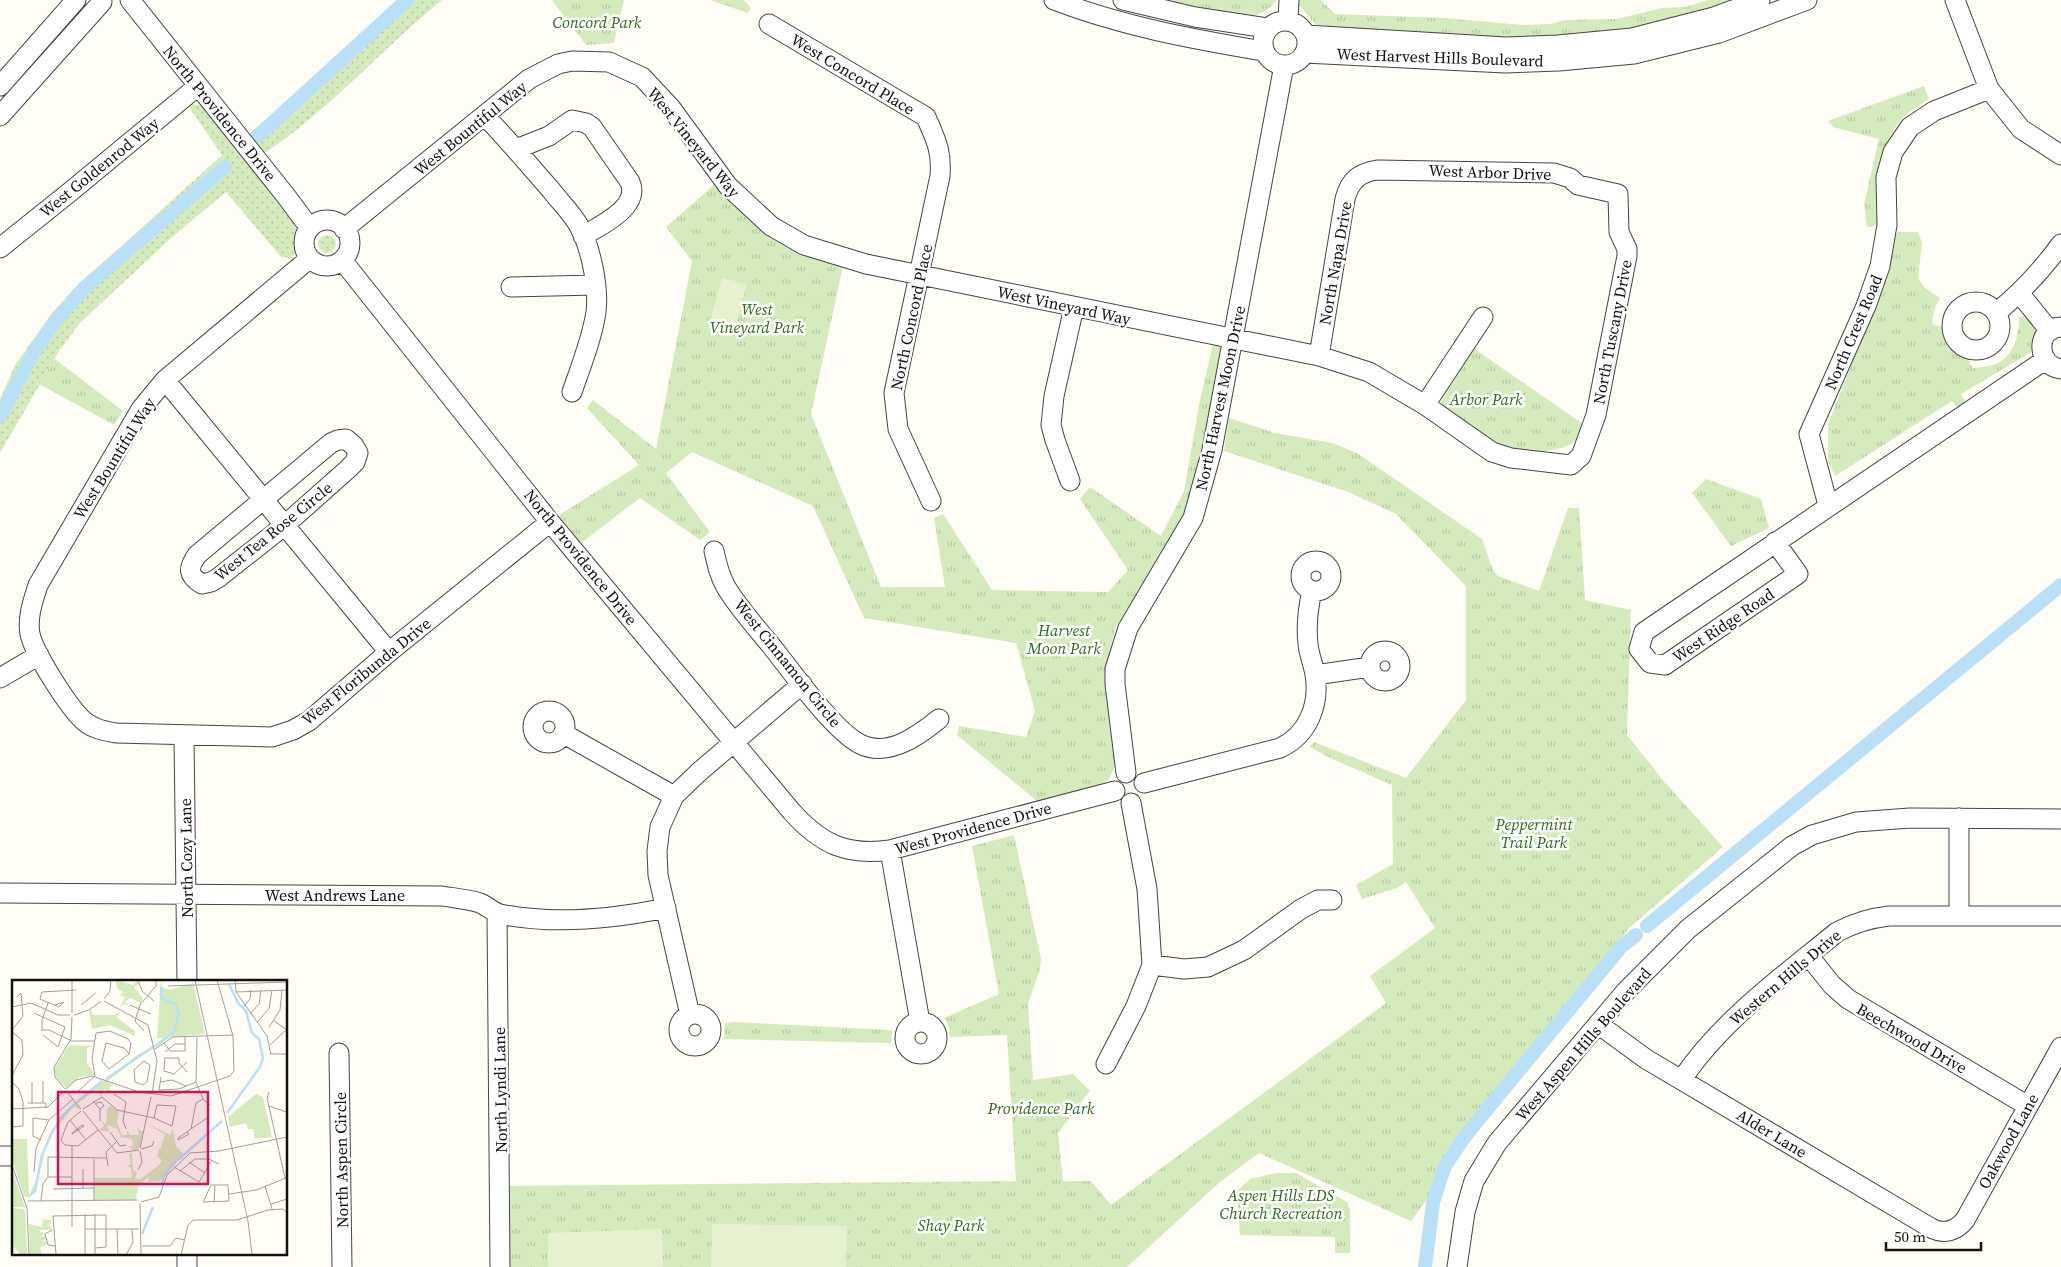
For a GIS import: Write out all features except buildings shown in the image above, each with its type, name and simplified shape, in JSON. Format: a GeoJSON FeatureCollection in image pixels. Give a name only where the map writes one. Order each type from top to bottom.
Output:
{"type":"FeatureCollection","features":[{"type":"Feature","properties":{"kind":"street"},"geometry":{"type":"LineString","coordinates":[[0,86],[76,0]]}},
{"type":"Feature","properties":{"kind":"street"},"geometry":{"type":"LineString","coordinates":[[0,116],[100,1],[116,3],[122,0]]}},
{"type":"Feature","properties":{"kind":"street","name":"North Providence Drive"},"geometry":{"type":"LineString","coordinates":[[130,0],[309,227]]}},
{"type":"Feature","properties":{"kind":"street"},"geometry":{"type":"LineString","coordinates":[[1054,0],[1085,12],[1184,37],[1264,51]]}},
{"type":"Feature","properties":{"kind":"street"},"geometry":{"type":"LineString","coordinates":[[1124,0],[1195,17],[1267,28]]}},
{"type":"Feature","properties":{"kind":"street"},"geometry":{"type":"LineString","coordinates":[[1288,20],[1290,0]]}},
{"type":"Feature","properties":{"kind":"street","name":"West Harvest Hills Boulevard"},"geometry":{"type":"LineString","coordinates":[[1306,44],[1506,47],[1558,45],[1632,38],[1714,17],[1760,0]]}},
{"type":"Feature","properties":{"kind":"street","name":"West Harvest Hills Boulevard"},"geometry":{"type":"LineString","coordinates":[[1306,44],[1506,63],[1559,61],[1634,54],[1719,33],[1807,0]]}},
{"type":"Feature","properties":{"kind":"street"},"geometry":{"type":"LineString","coordinates":[[1955,0],[1989,89],[2020,130],[2061,154]]}},
{"type":"Feature","properties":{"kind":"street"},"geometry":{"type":"LineString","coordinates":[[1288,20],[1302,28],[1306,44],[1300,60],[1284,65],[1275,63],[1268,58],[1262,43],[1267,28],[1276,22],[1288,20]]}},
{"type":"Feature","properties":{"kind":"street","name":"West Concord Place"},"geometry":{"type":"LineString","coordinates":[[769,24],[926,117],[942,157]]}},
{"type":"Feature","properties":{"kind":"street","name":"West Bountiful Way"},"geometry":{"type":"LineString","coordinates":[[344,229],[529,79],[558,64],[572,60],[609,62]]}},
{"type":"Feature","properties":{"kind":"street","name":"West Vineyard Way"},"geometry":{"type":"LineString","coordinates":[[609,62],[642,77],[671,108],[728,186],[771,226],[792,239],[822,252],[866,264],[1319,356],[1369,372],[1425,405],[1492,452],[1511,458],[1571,465]]}},
{"type":"Feature","properties":{"kind":"street","name":"North Harvest Moon Drive"},"geometry":{"type":"LineString","coordinates":[[1126,773],[1115,684],[1116,669],[1128,628],[1193,518],[1212,450],[1284,65]]}},
{"type":"Feature","properties":{"kind":"street","name":"West Goldenrod Way"},"geometry":{"type":"LineString","coordinates":[[0,248],[198,86]]}},
{"type":"Feature","properties":{"kind":"street","name":"North Crest Road"},"geometry":{"type":"LineString","coordinates":[[1828,506],[1809,434],[1866,306],[1880,266],[1887,225],[1886,177],[1893,152],[1910,127],[1934,111],[1989,89]]}},
{"type":"Feature","properties":{"kind":"street"},"geometry":{"type":"LineString","coordinates":[[485,116],[516,149],[574,218],[583,236],[596,285],[596,312],[586,354],[572,392]]}},
{"type":"Feature","properties":{"kind":"street"},"geometry":{"type":"LineString","coordinates":[[516,149],[549,136],[572,120],[578,120],[592,127],[630,182],[632,193],[626,206],[616,215],[583,236]]}},
{"type":"Feature","properties":{"kind":"street","name":"North Concord Place"},"geometry":{"type":"LineString","coordinates":[[931,501],[898,429],[894,408],[894,393],[920,275],[940,176],[942,157]]}},
{"type":"Feature","properties":{"kind":"street","name":"West Arbor Drive"},"geometry":{"type":"LineString","coordinates":[[1359,174],[1377,170],[1554,173],[1570,178],[1578,185],[1618,194]]}},
{"type":"Feature","properties":{"kind":"street","name":"North Napa Drive"},"geometry":{"type":"LineString","coordinates":[[1319,356],[1347,192],[1359,174]]}},
{"type":"Feature","properties":{"kind":"street","name":"North Tuscany Drive"},"geometry":{"type":"LineString","coordinates":[[1571,465],[1581,456],[1596,415],[1627,256],[1627,249],[1619,232],[1618,194]]}},
{"type":"Feature","properties":{"kind":"street"},"geometry":{"type":"LineString","coordinates":[[327,220],[340,224],[344,229],[350,241],[347,255],[342,260],[329,266],[315,263],[309,259],[304,240],[309,227],[320,221],[327,220]]}},
{"type":"Feature","properties":{"kind":"street"},"geometry":{"type":"LineString","coordinates":[[1997,312],[2020,294],[2061,244]]}},
{"type":"Feature","properties":{"kind":"street","name":"West Bountiful Way"},"geometry":{"type":"LineString","coordinates":[[40,655],[30,635],[29,617],[38,585],[141,409],[166,380],[309,259]]}},
{"type":"Feature","properties":{"kind":"street","name":"North Providence Drive"},"geometry":{"type":"LineString","coordinates":[[342,260],[550,522],[803,825],[830,844]]}},
{"type":"Feature","properties":{"kind":"street"},"geometry":{"type":"LineString","coordinates":[[511,288],[596,285]]}},
{"type":"Feature","properties":{"kind":"street","name":"West Ridge Road"},"geometry":{"type":"LineString","coordinates":[[1775,542],[1798,574],[1665,665],[1650,663],[1639,649],[1644,632],[1775,542],[1828,506],[2053,364],[2041,352],[2041,344],[2044,337],[2055,329],[2020,294]]}},
{"type":"Feature","properties":{"kind":"street"},"geometry":{"type":"LineString","coordinates":[[1070,482],[1051,425],[1054,396],[1074,307]]}},
{"type":"Feature","properties":{"kind":"street"},"geometry":{"type":"LineString","coordinates":[[1425,405],[1483,317]]}},
{"type":"Feature","properties":{"kind":"street"},"geometry":{"type":"LineString","coordinates":[[166,380],[389,652]]}},
{"type":"Feature","properties":{"kind":"street","name":"West Tea Rose Circle"},"geometry":{"type":"LineString","coordinates":[[346,439],[354,446],[358,453],[355,462],[285,525],[211,582],[202,584],[194,579],[190,572],[192,563],[197,555],[332,443],[346,439]]}},
{"type":"Feature","properties":{"kind":"street","name":"West Floribunda Drive"},"geometry":{"type":"LineString","coordinates":[[40,655],[59,688],[83,720],[90,726],[106,732],[272,737],[293,730],[309,721],[389,652],[550,522]]}},
{"type":"Feature","properties":{"kind":"street","name":"West Cinnamon Circle"},"geometry":{"type":"LineString","coordinates":[[714,551],[719,572],[726,587],[833,721],[860,744],[888,747],[904,743],[918,736],[939,719]]}},
{"type":"Feature","properties":{"kind":"street"},"geometry":{"type":"LineString","coordinates":[[1144,783],[1280,748],[1297,738],[1308,723],[1315,705],[1315,675],[1308,645],[1307,610],[1312,591]]}},
{"type":"Feature","properties":{"kind":"street"},"geometry":{"type":"LineString","coordinates":[[0,678],[40,655]]}},
{"type":"Feature","properties":{"kind":"street"},"geometry":{"type":"LineString","coordinates":[[1315,675],[1370,667]]}},
{"type":"Feature","properties":{"kind":"street"},"geometry":{"type":"LineString","coordinates":[[690,1014],[658,874],[656,851],[660,827],[674,796],[699,772],[802,684]]}},
{"type":"Feature","properties":{"kind":"street","name":"North Cozy Lane"},"geometry":{"type":"LineString","coordinates":[[184,734],[187,980]]}},
{"type":"Feature","properties":{"kind":"street"},"geometry":{"type":"LineString","coordinates":[[564,734],[674,796]]}},
{"type":"Feature","properties":{"kind":"street"},"geometry":{"type":"LineString","coordinates":[[1126,773],[1139,776],[1145,788],[1142,796],[1131,804],[1119,799],[1114,791],[1118,778],[1126,773]]}},
{"type":"Feature","properties":{"kind":"street","name":"West Providence Drive"},"geometry":{"type":"LineString","coordinates":[[830,844],[854,851],[890,850],[1114,791]]}},
{"type":"Feature","properties":{"kind":"street"},"geometry":{"type":"LineString","coordinates":[[1106,1064],[1136,1006],[1152,965],[1146,889],[1131,804]]}},
{"type":"Feature","properties":{"kind":"street","name":"West Aspen Hills Boulevard"},"geometry":{"type":"LineString","coordinates":[[1457,1267],[1465,1212],[1474,1180],[1498,1143],[1626,991],[1688,929],[1792,846],[1812,835],[1856,822],[1910,818],[2061,818]]}},
{"type":"Feature","properties":{"kind":"street"},"geometry":{"type":"LineString","coordinates":[[1959,818],[1959,915]]}},
{"type":"Feature","properties":{"kind":"street"},"geometry":{"type":"LineString","coordinates":[[890,850],[920,1022]]}},
{"type":"Feature","properties":{"kind":"street","name":"West Andrews Lane"},"geometry":{"type":"LineString","coordinates":[[0,893],[442,896],[480,903],[497,913],[522,917],[568,919],[617,917],[666,908]]}},
{"type":"Feature","properties":{"kind":"street"},"geometry":{"type":"LineString","coordinates":[[1152,965],[1184,969],[1208,967],[1244,950],[1301,909],[1318,900],[1332,900]]}},
{"type":"Feature","properties":{"kind":"street","name":"North Lyndi Lane"},"geometry":{"type":"LineString","coordinates":[[497,913],[500,1267]]}},
{"type":"Feature","properties":{"kind":"street","name":"Western Hills Drive"},"geometry":{"type":"LineString","coordinates":[[1682,1079],[1706,1047],[1740,1013],[1837,932],[1866,920],[1889,916],[2061,916]]}},
{"type":"Feature","properties":{"kind":"street","name":"Beechwood Drive"},"geometry":{"type":"LineString","coordinates":[[1808,956],[1828,981],[1848,999],[2028,1106]]}},
{"type":"Feature","properties":{"kind":"street","name":"Alder Lane"},"geometry":{"type":"LineString","coordinates":[[1598,1024],[1630,1048],[1931,1228],[1940,1232],[1951,1231]]}},
{"type":"Feature","properties":{"kind":"street","name":"Oakwood Lane"},"geometry":{"type":"LineString","coordinates":[[1951,1231],[1965,1220],[2061,1048]]}},
{"type":"Feature","properties":{"kind":"street","name":"North Aspen Circle"},"geometry":{"type":"LineString","coordinates":[[339,1053],[342,1267]]}},
{"type":"Feature","properties":{"kind":"street"},"geometry":{"type":"LineString","coordinates":[[187,1254],[187,1267]]}},
{"type":"Feature","properties":{"kind":"green space"},"geometry":{"type":"Polygon","coordinates":[[[400,0],[442,0],[325,107],[275,146],[249,163],[285,209],[296,228],[298,245],[292,258],[281,257],[226,192],[171,238],[80,323],[59,351],[0,453],[0,399],[15,365],[53,312],[74,289],[222,155],[189,107],[190,104],[201,105],[236,147],[253,130],[291,100],[400,0]]]}},
{"type":"Feature","properties":{"kind":"green space","name":"Concord Park"},"geometry":{"type":"Polygon","coordinates":[[[552,0],[624,0],[614,43],[586,45],[552,0]]]}},
{"type":"Feature","properties":{"kind":"green space"},"geometry":{"type":"Polygon","coordinates":[[[710,0],[744,0],[751,8],[748,13],[710,0]]]}},
{"type":"Feature","properties":{"kind":"green space"},"geometry":{"type":"Polygon","coordinates":[[[1159,0],[1277,0],[1263,12],[1241,17],[1234,16],[1234,13],[1228,15],[1159,0]]]}},
{"type":"Feature","properties":{"kind":"green space"},"geometry":{"type":"Polygon","coordinates":[[[1299,0],[1321,0],[1335,14],[1443,18],[1523,25],[1550,24],[1566,20],[1617,19],[1662,8],[1685,7],[1708,0],[1739,0],[1631,31],[1529,40],[1316,25],[1299,5],[1299,0]]]}},
{"type":"Feature","properties":{"kind":"green space"},"geometry":{"type":"Polygon","coordinates":[[[1924,86],[1929,99],[1901,120],[1887,143],[1883,155],[1879,183],[1879,223],[1873,227],[1867,227],[1864,204],[1879,139],[1833,127],[1828,121],[1924,86]]]}},
{"type":"Feature","properties":{"kind":"green space"},"geometry":{"type":"Polygon","coordinates":[[[715,184],[743,214],[772,236],[804,253],[843,266],[811,414],[881,587],[945,587],[934,518],[943,514],[992,590],[1108,592],[1128,570],[1080,499],[1090,487],[1161,536],[1184,491],[1200,400],[1214,340],[1222,349],[1197,485],[1171,542],[1116,626],[1109,653],[1107,677],[1116,753],[1115,767],[1108,780],[1092,789],[1038,802],[957,735],[959,726],[1026,737],[1035,711],[1016,643],[864,618],[813,506],[692,452],[666,473],[710,532],[700,540],[640,498],[581,543],[559,515],[639,465],[587,408],[593,400],[656,449],[692,261],[666,227],[715,184]]]}},
{"type":"Feature","properties":{"kind":"green space"},"geometry":{"type":"Polygon","coordinates":[[[1899,232],[1918,232],[1922,243],[1918,278],[1924,287],[1940,298],[1934,310],[1932,324],[1949,328],[1973,368],[1993,365],[2006,357],[2014,346],[2018,332],[2019,317],[2024,316],[2037,327],[2035,350],[1961,394],[1968,407],[1962,411],[1952,401],[1835,476],[1828,461],[1828,424],[1867,325],[1894,236],[1899,232]]]}},
{"type":"Feature","properties":{"kind":"green space"},"geometry":{"type":"Polygon","coordinates":[[[323,235],[331,235],[336,240],[334,251],[323,253],[318,248],[318,240],[323,235]]]}},
{"type":"Feature","properties":{"kind":"green space"},"geometry":{"type":"Polygon","coordinates":[[[722,278],[747,284],[734,332],[709,325],[722,278]]]}},
{"type":"Feature","properties":{"kind":"green space","name":"Arbor Park"},"geometry":{"type":"Polygon","coordinates":[[[1473,348],[1586,426],[1580,436],[1571,444],[1554,450],[1523,452],[1504,448],[1481,436],[1440,404],[1473,348]]]}},
{"type":"Feature","properties":{"kind":"green space"},"geometry":{"type":"Polygon","coordinates":[[[55,359],[123,411],[114,425],[39,384],[55,359]]]}},
{"type":"Feature","properties":{"kind":"green space","name":"Peppermint Trail Park"},"geometry":{"type":"Polygon","coordinates":[[[1229,418],[1275,433],[1332,443],[1357,453],[1482,539],[1493,570],[1498,576],[1539,591],[1568,508],[1579,508],[1585,600],[1631,610],[1627,735],[1662,779],[1723,847],[1629,928],[1411,1221],[1259,1153],[1220,1182],[1127,1267],[500,1267],[501,1186],[1016,1181],[1007,1035],[950,1037],[949,1028],[944,1018],[999,994],[972,846],[1014,835],[1041,959],[1040,969],[1028,1004],[1033,1080],[1073,1074],[1090,1091],[1058,1133],[1063,1181],[1091,1181],[1111,1205],[1386,1003],[1370,976],[1435,928],[1406,882],[1397,888],[1362,899],[1356,885],[1393,864],[1392,785],[1330,758],[1310,747],[1314,742],[1406,778],[1466,700],[1466,586],[1396,514],[1348,492],[1224,451],[1229,418]]]}},
{"type":"Feature","properties":{"kind":"green space"},"geometry":{"type":"Polygon","coordinates":[[[1706,479],[1761,499],[1769,528],[1731,546],[1692,493],[1706,479]]]}},
{"type":"Feature","properties":{"kind":"green space"},"geometry":{"type":"Polygon","coordinates":[[[725,1023],[892,1030],[891,1043],[724,1039],[725,1023]]]}},
{"type":"Feature","properties":{"kind":"green space","name":"Aspen Hills LDS Church Recreation"},"geometry":{"type":"Polygon","coordinates":[[[1276,1173],[1296,1173],[1347,1202],[1350,1210],[1350,1253],[1335,1253],[1335,1237],[1240,1235],[1237,1191],[1250,1179],[1276,1173]]]}},
{"type":"Feature","properties":{"kind":"green space"},"geometry":{"type":"Polygon","coordinates":[[[712,1224],[847,1226],[846,1267],[711,1267],[712,1224]]]}},
{"type":"Feature","properties":{"kind":"green space"},"geometry":{"type":"Polygon","coordinates":[[[662,1229],[663,1267],[548,1267],[548,1233],[662,1229]]]}},
{"type":"Feature","properties":{"kind":"waterway"},"geometry":{"type":"LineString","coordinates":[[259,135],[407,0]]}},
{"type":"Feature","properties":{"kind":"waterway"},"geometry":{"type":"LineString","coordinates":[[0,416],[34,352],[53,324],[84,288],[225,167]]}},
{"type":"Feature","properties":{"kind":"waterway"},"geometry":{"type":"LineString","coordinates":[[1647,926],[2061,585]]}},
{"type":"Feature","properties":{"kind":"waterway"},"geometry":{"type":"LineString","coordinates":[[1425,1267],[1433,1203],[1444,1168],[1465,1136],[1621,947],[1636,935]]}},
{"type":"Feature","properties":{"kind":"park label","name":"West Vineyard Park"},"geometry":{"type":"Point","coordinates":[757,318]}},
{"type":"Feature","properties":{"kind":"park label","name":"Harvest Moon Park"},"geometry":{"type":"Point","coordinates":[1064,639]}},
{"type":"Feature","properties":{"kind":"park label","name":"Providence Park"},"geometry":{"type":"Point","coordinates":[1041,1108]}},
{"type":"Feature","properties":{"kind":"park label","name":"Shay Park"},"geometry":{"type":"Point","coordinates":[951,1225]}}]}
